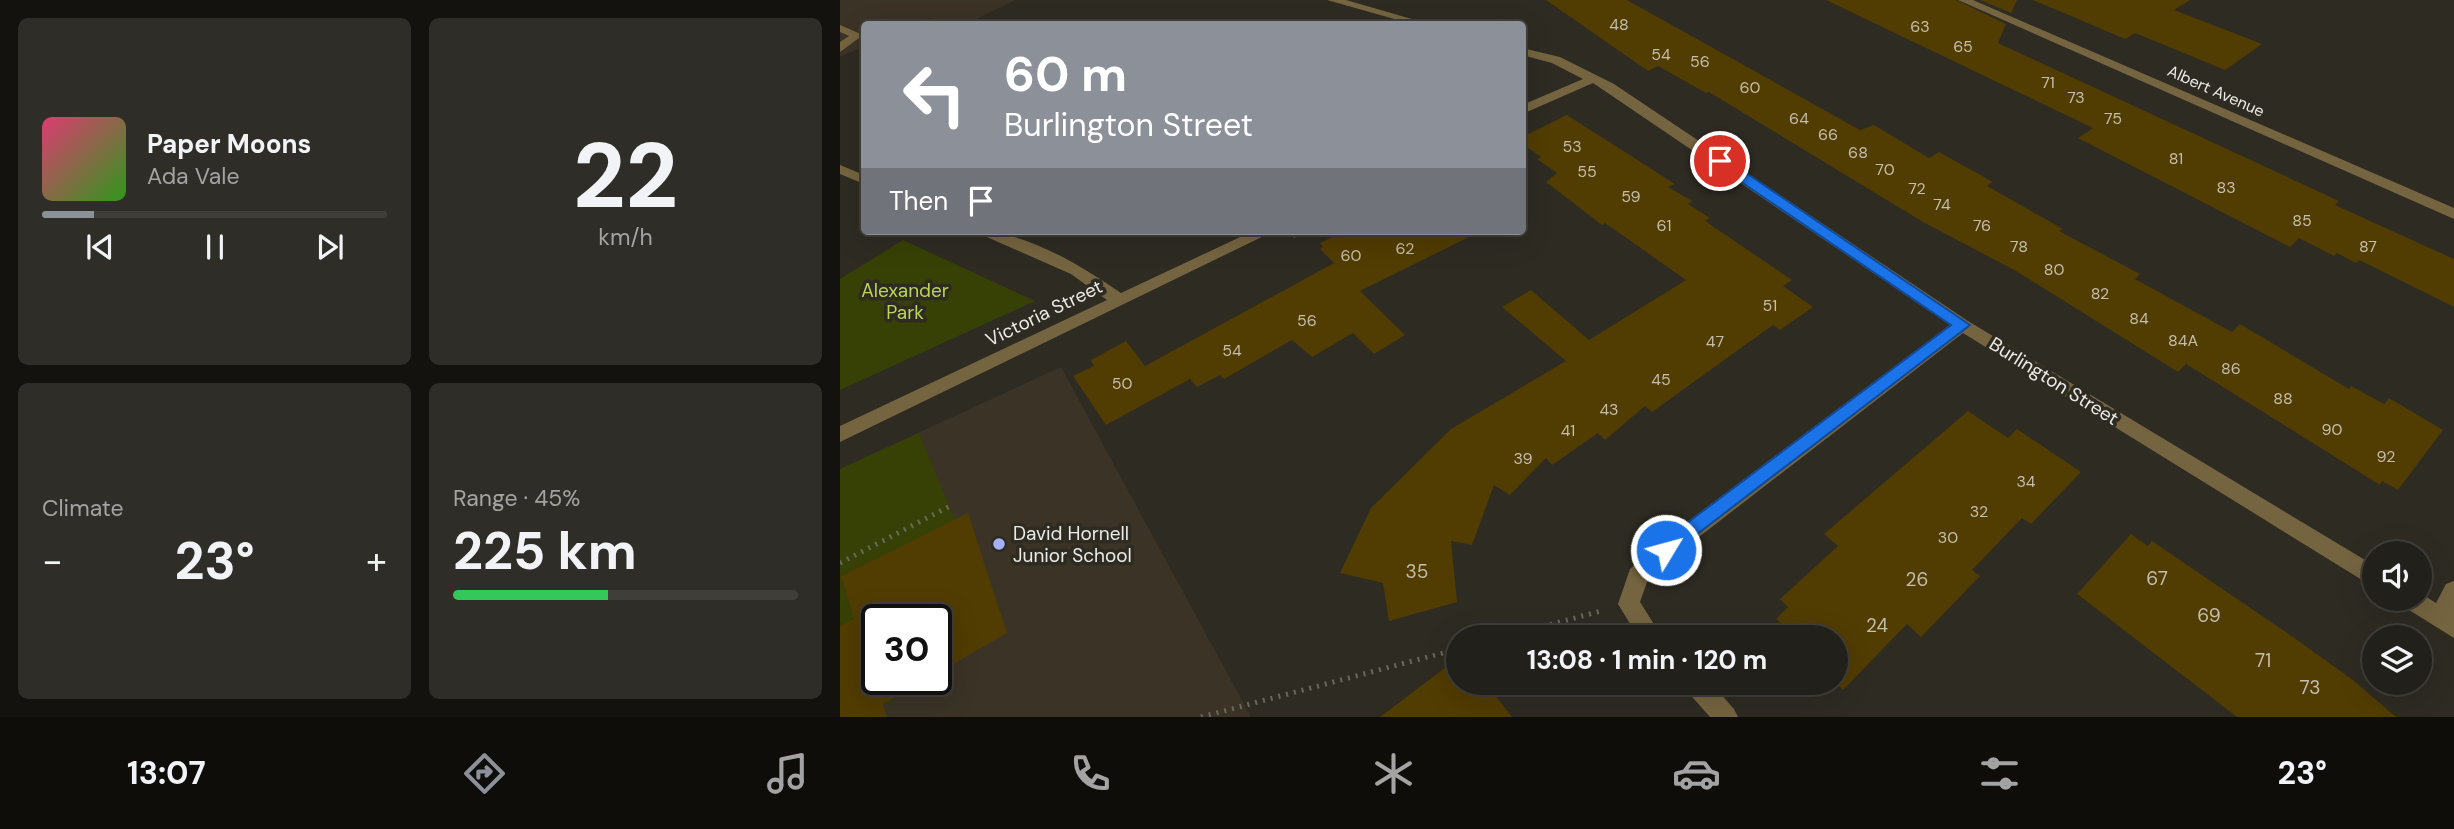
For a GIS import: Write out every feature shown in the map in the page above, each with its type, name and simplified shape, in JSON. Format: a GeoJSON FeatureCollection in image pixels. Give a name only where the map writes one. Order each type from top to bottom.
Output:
{"type":"FeatureCollection","features":[{"type":"Feature","properties":{"kind":"street"},"geometry":{"type":"LineString","coordinates":[[1333,0],[1412,21]]}},
{"type":"Feature","properties":{"kind":"street","name":"Albert Avenue"},"geometry":{"type":"LineString","coordinates":[[1964,0],[2454,214]]}},
{"type":"Feature","properties":{"kind":"street"},"geometry":{"type":"LineString","coordinates":[[840,29],[856,35],[840,48]]}},
{"type":"Feature","properties":{"kind":"street","name":"Burlington Street"},"geometry":{"type":"LineString","coordinates":[[1526,52],[1556,60],[1595,78],[1962,325],[2362,570]]}},
{"type":"Feature","properties":{"kind":"street"},"geometry":{"type":"LineString","coordinates":[[1526,108],[1595,78]]}},
{"type":"Feature","properties":{"kind":"street"},"geometry":{"type":"LineString","coordinates":[[840,169],[861,179]]}},
{"type":"Feature","properties":{"kind":"street"},"geometry":{"type":"LineString","coordinates":[[994,235],[1077,270],[1119,300]]}},
{"type":"Feature","properties":{"kind":"street","name":"Victoria Street"},"geometry":{"type":"LineString","coordinates":[[840,434],[1257,235]]}},
{"type":"Feature","properties":{"kind":"street"},"geometry":{"type":"LineString","coordinates":[[1643,625],[1629,604],[1638,576],[1666,550],[1962,325]]}},
{"type":"Feature","properties":{"kind":"street"},"geometry":{"type":"LineString","coordinates":[[2429,611],[2447,623],[2454,590]]}},
{"type":"Feature","properties":{"kind":"street"},"geometry":{"type":"LineString","coordinates":[[1706,695],[1726,717]]}},
{"type":"Feature","properties":{"kind":"path"},"geometry":{"type":"LineString","coordinates":[[840,563],[950,506]]}},
{"type":"Feature","properties":{"kind":"path"},"geometry":{"type":"LineString","coordinates":[[1549,625],[1629,604]]}},
{"type":"Feature","properties":{"kind":"path"},"geometry":{"type":"LineString","coordinates":[[1201,717],[1446,652]]}},
{"type":"Feature","properties":{"kind":"shaded area"},"geometry":{"type":"Polygon","coordinates":[[[840,0],[1015,0],[972,21],[940,21],[930,18],[922,21],[861,21],[861,47],[840,57],[840,0]]]}},
{"type":"Feature","properties":{"kind":"shaded area","name":"David Hornell Junior School"},"geometry":{"type":"Polygon","coordinates":[[[1061,367],[1251,717],[840,717],[840,469],[1061,367]]]}},
{"type":"Feature","properties":{"kind":"green space","name":"Alexander Park"},"geometry":{"type":"Polygon","coordinates":[[[903,240],[1035,301],[840,390],[840,279],[903,240]]]}},
{"type":"Feature","properties":{"kind":"green space"},"geometry":{"type":"Polygon","coordinates":[[[919,433],[955,520],[841,576],[854,619],[840,626],[840,469],[919,433]]]}},
{"type":"Feature","properties":{"kind":"building"},"geometry":{"type":"Polygon","coordinates":[[[1546,0],[1627,0],[1860,130],[1874,125],[1929,158],[1939,152],[1993,182],[1987,186],[2063,229],[2059,231],[2140,274],[2135,279],[2232,332],[2240,324],[2349,389],[2351,386],[2384,404],[2389,398],[2443,430],[2398,490],[2382,481],[2380,485],[2186,364],[2178,372],[2016,271],[1923,222],[1709,92],[1706,93],[1658,66],[1648,71],[1546,0]]]}},
{"type":"Feature","properties":{"kind":"building"},"geometry":{"type":"Polygon","coordinates":[[[1826,0],[1956,0],[2006,24],[1998,43],[2339,201],[2335,205],[2454,259],[2454,307],[2359,260],[2356,263],[2337,253],[2334,256],[2299,238],[2290,247],[2078,138],[2093,128],[1826,0]]]}},
{"type":"Feature","properties":{"kind":"building"},"geometry":{"type":"Polygon","coordinates":[[[1980,0],[2017,0],[2011,13],[1980,0]]]}},
{"type":"Feature","properties":{"kind":"building"},"geometry":{"type":"Polygon","coordinates":[[[2033,0],[2190,0],[2174,10],[2262,44],[2225,70],[2135,33],[2125,39],[2033,0]]]}},
{"type":"Feature","properties":{"kind":"building"},"geometry":{"type":"Polygon","coordinates":[[[1567,115],[1675,184],[1668,187],[1692,201],[1688,204],[1710,218],[1705,221],[1792,280],[1783,286],[1813,307],[1780,330],[1773,325],[1652,412],[1645,406],[1605,440],[1598,433],[1552,465],[1546,458],[1510,495],[1494,485],[1472,545],[1451,541],[1457,602],[1389,621],[1383,583],[1340,573],[1371,508],[1451,429],[1566,361],[1502,307],[1531,290],[1589,340],[1686,280],[1605,223],[1602,225],[1546,182],[1557,173],[1537,159],[1541,157],[1526,147],[1526,135],[1567,115]]]}},
{"type":"Feature","properties":{"kind":"building"},"geometry":{"type":"Polygon","coordinates":[[[1337,235],[1473,235],[1360,291],[1405,335],[1374,354],[1353,333],[1312,357],[1292,340],[1224,379],[1220,375],[1197,387],[1190,379],[1106,425],[1073,376],[1094,366],[1091,360],[1126,341],[1145,366],[1334,263],[1320,249],[1323,247],[1320,243],[1337,235]]]}},
{"type":"Feature","properties":{"kind":"building"},"geometry":{"type":"Polygon","coordinates":[[[1968,411],[2008,438],[2017,429],[2081,472],[2031,524],[2022,518],[1972,570],[1980,576],[1921,637],[1907,624],[1848,685],[1848,625],[1777,625],[1780,622],[1776,619],[1788,607],[1780,599],[1838,546],[1824,534],[1968,411]]]}},
{"type":"Feature","properties":{"kind":"building"},"geometry":{"type":"Polygon","coordinates":[[[968,513],[1007,633],[952,665],[952,604],[861,604],[861,695],[899,695],[883,704],[887,717],[840,717],[840,626],[854,619],[841,576],[968,513]]]}},
{"type":"Feature","properties":{"kind":"building"},"geometry":{"type":"Polygon","coordinates":[[[2131,534],[2148,546],[2152,541],[2353,680],[2362,688],[2362,695],[2370,695],[2396,717],[2237,717],[2077,594],[2131,534]]]}},
{"type":"Feature","properties":{"kind":"building"},"geometry":{"type":"Polygon","coordinates":[[[1446,667],[1446,695],[1495,695],[1512,717],[1380,717],[1446,667]]]}},
{"type":"Feature","properties":{"kind":"place","name":"David Hornell Junior School"},"geometry":{"type":"Point","coordinates":[999,544]}},
{"type":"Feature","properties":{"kind":"route"},"geometry":{"type":"LineString","coordinates":[[1666,550],[1962,325],[1720,161]]}}]}
